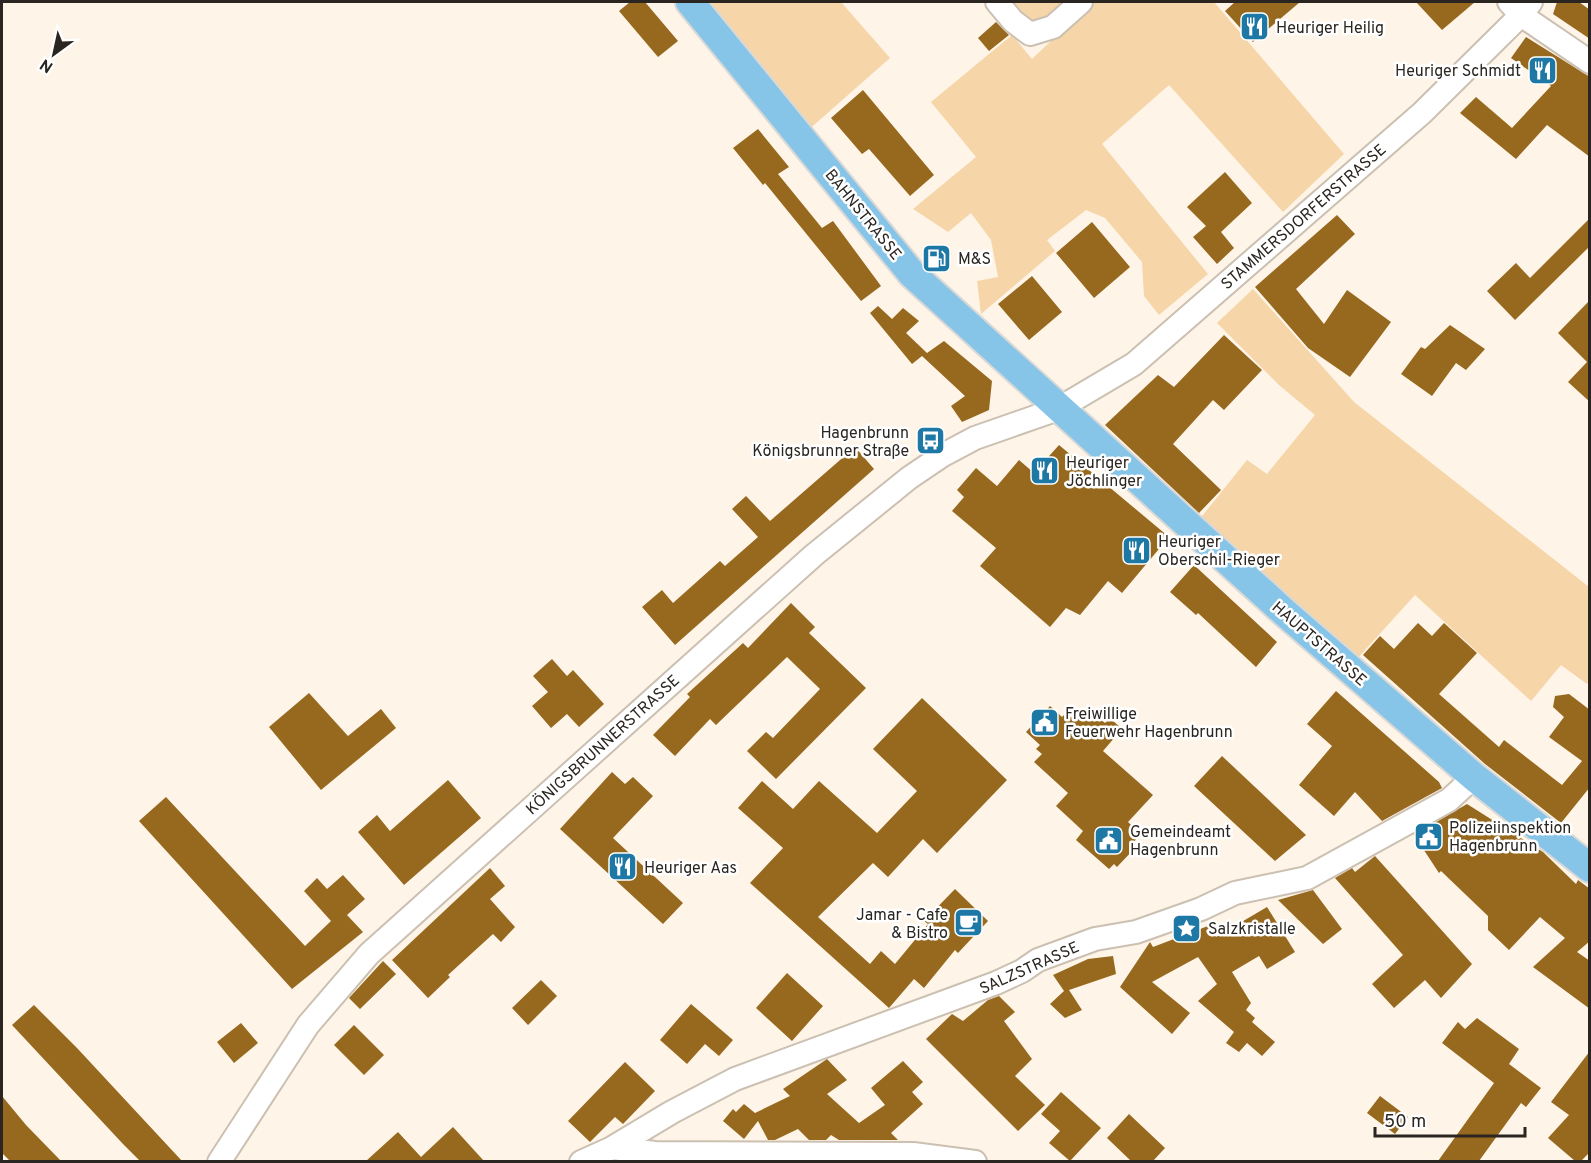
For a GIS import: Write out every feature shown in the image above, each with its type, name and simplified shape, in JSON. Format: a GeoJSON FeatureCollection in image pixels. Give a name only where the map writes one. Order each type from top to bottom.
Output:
{"type":"FeatureCollection","features":[{"type":"Feature","properties":{"kind":"main road","name":"BAHNSTRASSE"},"geometry":{"type":"LineString","coordinates":[[690,2],[912,273],[1058,409]]}},
{"type":"Feature","properties":{"kind":"main road","name":"HAUPTSTRASSE"},"geometry":{"type":"LineString","coordinates":[[1058,409],[1284,612],[1474,777],[1590,868]]}},
{"type":"Feature","properties":{"kind":"street"},"geometry":{"type":"LineString","coordinates":[[997,2],[1013,21],[1030,34],[1053,27],[1081,2]]}},
{"type":"Feature","properties":{"kind":"street","name":"STAMMERSDORFERSTRASSE"},"geometry":{"type":"LineString","coordinates":[[1058,409],[1134,364],[1422,113],[1520,6]]}},
{"type":"Feature","properties":{"kind":"street"},"geometry":{"type":"LineString","coordinates":[[1520,6],[1590,62]]}},
{"type":"Feature","properties":{"kind":"street","name":"KÖNIGSBRUNNERSTRASSE"},"geometry":{"type":"LineString","coordinates":[[219,1161],[308,1025],[369,954],[618,730],[814,555],[909,478],[943,455],[975,438],[1058,409]]}},
{"type":"Feature","properties":{"kind":"street","name":"SALZSTRASSE"},"geometry":{"type":"LineString","coordinates":[[580,1161],[612,1148],[672,1112],[735,1079],[996,983],[1022,971],[1038,960],[1095,939],[1136,932],[1201,909],[1235,893],[1307,878],[1449,800],[1474,777]]}},
{"type":"Feature","properties":{"kind":"street"},"geometry":{"type":"LineString","coordinates":[[612,1148],[655,1153],[913,1154],[975,1161]]}},
{"type":"Feature","properties":{"kind":"shaded area"},"geometry":{"type":"Polygon","coordinates":[[[700,2],[841,2],[890,58],[806,132],[700,2]]]}},
{"type":"Feature","properties":{"kind":"shaded area"},"geometry":{"type":"Polygon","coordinates":[[[1009,2],[1069,2],[1052,16],[1039,22],[1025,17],[1009,2]]]}},
{"type":"Feature","properties":{"kind":"shaded area"},"geometry":{"type":"Polygon","coordinates":[[[1092,2],[1214,2],[1344,154],[1283,212],[1169,85],[1102,144],[1208,274],[1159,315],[1144,296],[1142,262],[1105,218],[1086,210],[1047,240],[1055,251],[981,314],[977,281],[998,277],[991,240],[971,213],[948,232],[913,209],[976,157],[931,102],[1012,35],[1032,59],[1092,2]]]}},
{"type":"Feature","properties":{"kind":"shaded area"},"geometry":{"type":"Polygon","coordinates":[[[1253,289],[1354,402],[1589,587],[1589,680],[1587,684],[1561,665],[1531,701],[1415,595],[1356,660],[1199,520],[1247,460],[1267,474],[1315,415],[1279,385],[1217,323],[1253,289]]]}},
{"type":"Feature","properties":{"kind":"building"},"geometry":{"type":"Polygon","coordinates":[[[630,2],[645,2],[678,41],[658,57],[619,11],[630,2]]]}},
{"type":"Feature","properties":{"kind":"building","name":"Heuriger Heilig"},"geometry":{"type":"Polygon","coordinates":[[[1235,2],[1300,2],[1253,42],[1225,11],[1235,2]]]}},
{"type":"Feature","properties":{"kind":"building"},"geometry":{"type":"Polygon","coordinates":[[[1416,2],[1475,2],[1442,30],[1416,2]]]}},
{"type":"Feature","properties":{"kind":"building"},"geometry":{"type":"Polygon","coordinates":[[[1557,2],[1579,2],[1590,10],[1590,39],[1553,14],[1557,2]]]}},
{"type":"Feature","properties":{"kind":"building"},"geometry":{"type":"Polygon","coordinates":[[[996,22],[1009,35],[989,51],[978,38],[996,22]]]}},
{"type":"Feature","properties":{"kind":"building"},"geometry":{"type":"Polygon","coordinates":[[[1526,37],[1590,77],[1590,157],[1547,125],[1516,159],[1460,113],[1476,97],[1512,128],[1551,86],[1511,58],[1526,37]]]}},
{"type":"Feature","properties":{"kind":"building"},"geometry":{"type":"Polygon","coordinates":[[[863,90],[934,175],[910,196],[869,149],[862,154],[831,118],[863,90]]]}},
{"type":"Feature","properties":{"kind":"building"},"geometry":{"type":"Polygon","coordinates":[[[758,129],[789,167],[778,174],[822,228],[833,221],[881,286],[861,301],[765,183],[763,185],[733,148],[758,129]]]}},
{"type":"Feature","properties":{"kind":"building"},"geometry":{"type":"Polygon","coordinates":[[[1225,172],[1252,203],[1221,232],[1234,248],[1217,264],[1193,237],[1206,226],[1187,207],[1225,172]]]}},
{"type":"Feature","properties":{"kind":"building"},"geometry":{"type":"Polygon","coordinates":[[[1337,215],[1355,234],[1296,289],[1324,324],[1347,290],[1391,322],[1350,377],[1308,348],[1255,287],[1337,215]]]}},
{"type":"Feature","properties":{"kind":"building"},"geometry":{"type":"Polygon","coordinates":[[[1590,218],[1590,246],[1515,320],[1487,291],[1516,263],[1530,278],[1590,218]]]}},
{"type":"Feature","properties":{"kind":"building"},"geometry":{"type":"Polygon","coordinates":[[[1092,222],[1130,267],[1094,298],[1056,253],[1092,222]]]}},
{"type":"Feature","properties":{"kind":"building"},"geometry":{"type":"Polygon","coordinates":[[[1032,276],[1062,312],[1029,340],[998,304],[1032,276]]]}},
{"type":"Feature","properties":{"kind":"building"},"geometry":{"type":"Polygon","coordinates":[[[1590,300],[1590,402],[1568,382],[1587,362],[1558,333],[1590,300]]]}},
{"type":"Feature","properties":{"kind":"building"},"geometry":{"type":"Polygon","coordinates":[[[878,306],[892,319],[903,308],[919,321],[906,333],[927,353],[944,341],[992,381],[989,410],[962,422],[951,406],[965,396],[922,356],[912,364],[870,313],[878,306]]]}},
{"type":"Feature","properties":{"kind":"building"},"geometry":{"type":"Polygon","coordinates":[[[1450,325],[1485,349],[1466,370],[1456,363],[1432,396],[1401,374],[1421,347],[1425,349],[1450,325]]]}},
{"type":"Feature","properties":{"kind":"building"},"geometry":{"type":"Polygon","coordinates":[[[1224,335],[1262,370],[1224,410],[1213,400],[1173,444],[1221,490],[1199,513],[1105,425],[1158,375],[1174,387],[1224,335]]]}},
{"type":"Feature","properties":{"kind":"building"},"geometry":{"type":"Polygon","coordinates":[[[1059,445],[1169,537],[1122,593],[1108,581],[1080,615],[1066,608],[1050,627],[980,566],[996,548],[952,511],[964,497],[957,490],[976,468],[997,486],[1019,460],[1034,473],[1059,445]]]}},
{"type":"Feature","properties":{"kind":"building"},"geometry":{"type":"Polygon","coordinates":[[[855,447],[874,469],[675,645],[642,607],[662,590],[673,603],[720,561],[725,566],[758,537],[732,509],[746,496],[770,521],[855,447]]]}},
{"type":"Feature","properties":{"kind":"building"},"geometry":{"type":"Polygon","coordinates":[[[1194,565],[1277,642],[1256,667],[1198,613],[1196,615],[1170,592],[1194,565]]]}},
{"type":"Feature","properties":{"kind":"building"},"geometry":{"type":"Polygon","coordinates":[[[791,603],[815,627],[809,633],[866,688],[776,779],[747,751],[766,732],[773,738],[820,689],[787,657],[716,725],[710,719],[675,756],[653,735],[690,697],[687,694],[743,643],[748,648],[791,603]]]}},
{"type":"Feature","properties":{"kind":"building"},"geometry":{"type":"Polygon","coordinates":[[[1418,623],[1432,636],[1444,623],[1477,653],[1439,694],[1499,747],[1504,740],[1562,785],[1582,761],[1549,737],[1564,717],[1553,707],[1555,696],[1569,694],[1590,710],[1590,787],[1561,823],[1485,764],[1363,655],[1380,636],[1394,649],[1418,623]]]}},
{"type":"Feature","properties":{"kind":"building"},"geometry":{"type":"Polygon","coordinates":[[[552,659],[567,676],[573,670],[604,704],[579,727],[567,714],[551,728],[532,706],[548,692],[533,676],[552,659]]]}},
{"type":"Feature","properties":{"kind":"building"},"geometry":{"type":"Polygon","coordinates":[[[1336,691],[1439,782],[1442,788],[1382,821],[1355,792],[1334,816],[1299,785],[1332,746],[1307,724],[1336,691]]]}},
{"type":"Feature","properties":{"kind":"building"},"geometry":{"type":"Polygon","coordinates":[[[309,693],[348,736],[381,709],[396,728],[321,790],[269,727],[309,693]]]}},
{"type":"Feature","properties":{"kind":"building"},"geometry":{"type":"Polygon","coordinates":[[[922,698],[1007,780],[937,853],[923,839],[888,877],[873,863],[818,917],[870,964],[881,951],[895,964],[928,924],[924,921],[955,889],[988,921],[958,953],[955,950],[924,988],[914,979],[889,1008],[750,883],[783,848],[738,808],[762,781],[793,809],[819,781],[877,833],[917,791],[873,749],[922,698]]]}},
{"type":"Feature","properties":{"kind":"building"},"geometry":{"type":"Polygon","coordinates":[[[1050,706],[1062,717],[1066,713],[1072,718],[1081,709],[1083,711],[1087,707],[1105,723],[1110,718],[1122,729],[1103,751],[1153,795],[1128,822],[1141,834],[1131,845],[1135,848],[1117,867],[1114,864],[1109,869],[1076,840],[1083,831],[1056,806],[1068,793],[1034,762],[1042,754],[1036,749],[1040,745],[1026,732],[1050,706]]]}},
{"type":"Feature","properties":{"kind":"building"},"geometry":{"type":"Polygon","coordinates":[[[1222,756],[1306,835],[1275,861],[1194,786],[1222,756]]]}},
{"type":"Feature","properties":{"kind":"building","name":"Heuriger Aas"},"geometry":{"type":"Polygon","coordinates":[[[612,772],[625,784],[633,777],[653,796],[613,838],[683,903],[663,924],[560,829],[612,772]]]}},
{"type":"Feature","properties":{"kind":"building"},"geometry":{"type":"Polygon","coordinates":[[[448,780],[481,818],[404,885],[358,832],[377,815],[390,831],[448,780]]]}},
{"type":"Feature","properties":{"kind":"building"},"geometry":{"type":"Polygon","coordinates":[[[166,797],[305,946],[331,921],[304,891],[317,878],[327,889],[343,875],[365,899],[347,915],[363,932],[292,989],[139,821],[166,797]]]}},
{"type":"Feature","properties":{"kind":"building"},"geometry":{"type":"Polygon","coordinates":[[[1467,804],[1543,852],[1576,884],[1578,880],[1590,889],[1590,941],[1577,952],[1590,961],[1590,1009],[1533,967],[1565,938],[1540,917],[1509,950],[1488,930],[1488,916],[1441,871],[1439,873],[1414,835],[1467,804]]]}},
{"type":"Feature","properties":{"kind":"building"},"geometry":{"type":"Polygon","coordinates":[[[1375,856],[1472,964],[1441,998],[1425,980],[1394,1008],[1372,984],[1403,955],[1335,878],[1352,868],[1355,872],[1375,856]]]}},
{"type":"Feature","properties":{"kind":"building"},"geometry":{"type":"Polygon","coordinates":[[[490,868],[505,886],[490,899],[515,927],[501,942],[493,934],[448,975],[450,977],[428,998],[392,960],[490,868]]]}},
{"type":"Feature","properties":{"kind":"building"},"geometry":{"type":"Polygon","coordinates":[[[1313,890],[1342,929],[1323,944],[1278,900],[1313,890]]]}},
{"type":"Feature","properties":{"kind":"building"},"geometry":{"type":"Polygon","coordinates":[[[1267,907],[1295,952],[1267,969],[1259,956],[1232,972],[1251,1003],[1246,1010],[1255,1018],[1252,1022],[1275,1042],[1262,1056],[1247,1043],[1239,1052],[1226,1043],[1234,1032],[1198,1001],[1217,984],[1198,957],[1152,982],[1190,1013],[1172,1034],[1120,987],[1150,942],[1153,947],[1208,926],[1216,937],[1267,907]]]}},
{"type":"Feature","properties":{"kind":"building"},"geometry":{"type":"Polygon","coordinates":[[[1113,956],[1116,974],[1069,990],[1082,1010],[1065,1018],[1050,1004],[1064,991],[1053,975],[1088,959],[1113,956]]]}},
{"type":"Feature","properties":{"kind":"building"},"geometry":{"type":"Polygon","coordinates":[[[383,961],[396,974],[360,1009],[349,998],[383,961]]]}},
{"type":"Feature","properties":{"kind":"building"},"geometry":{"type":"Polygon","coordinates":[[[787,973],[823,1006],[792,1041],[756,1008],[787,973]]]}},
{"type":"Feature","properties":{"kind":"building"},"geometry":{"type":"Polygon","coordinates":[[[541,980],[557,996],[528,1025],[512,1008],[541,980]]]}},
{"type":"Feature","properties":{"kind":"building"},"geometry":{"type":"Polygon","coordinates":[[[999,996],[1015,1012],[1004,1021],[1032,1059],[1015,1076],[1045,1105],[1018,1131],[926,1039],[952,1014],[963,1021],[988,1000],[999,996]]]}},
{"type":"Feature","properties":{"kind":"building"},"geometry":{"type":"Polygon","coordinates":[[[691,1004],[733,1040],[719,1056],[705,1044],[687,1064],[660,1040],[691,1004]]]}},
{"type":"Feature","properties":{"kind":"building"},"geometry":{"type":"Polygon","coordinates":[[[34,1005],[182,1161],[140,1161],[123,1144],[12,1025],[34,1005]]]}},
{"type":"Feature","properties":{"kind":"building"},"geometry":{"type":"Polygon","coordinates":[[[1477,1018],[1519,1049],[1509,1064],[1541,1088],[1526,1107],[1521,1103],[1479,1161],[1438,1161],[1494,1083],[1442,1043],[1458,1022],[1465,1029],[1477,1018]]]}},
{"type":"Feature","properties":{"kind":"building"},"geometry":{"type":"Polygon","coordinates":[[[241,1023],[258,1043],[234,1063],[217,1042],[241,1023]]]}},
{"type":"Feature","properties":{"kind":"building"},"geometry":{"type":"Polygon","coordinates":[[[354,1025],[384,1055],[364,1075],[334,1045],[354,1025]]]}},
{"type":"Feature","properties":{"kind":"building"},"geometry":{"type":"Polygon","coordinates":[[[1590,1051],[1590,1152],[1581,1161],[1575,1161],[1548,1138],[1569,1115],[1551,1102],[1590,1051]]]}},
{"type":"Feature","properties":{"kind":"building"},"geometry":{"type":"Polygon","coordinates":[[[827,1059],[847,1080],[827,1094],[859,1123],[885,1105],[871,1088],[903,1061],[923,1082],[912,1092],[923,1104],[891,1133],[898,1140],[839,1140],[831,1135],[826,1140],[809,1140],[798,1129],[775,1140],[768,1140],[758,1121],[744,1139],[723,1121],[733,1109],[736,1112],[744,1104],[755,1113],[790,1096],[783,1089],[827,1059]]]}},
{"type":"Feature","properties":{"kind":"building"},"geometry":{"type":"Polygon","coordinates":[[[625,1062],[655,1091],[623,1124],[615,1117],[590,1142],[568,1121],[625,1062]]]}},
{"type":"Feature","properties":{"kind":"building"},"geometry":{"type":"Polygon","coordinates":[[[1061,1092],[1101,1128],[1070,1161],[1049,1143],[1060,1131],[1041,1114],[1061,1092]]]}},
{"type":"Feature","properties":{"kind":"building"},"geometry":{"type":"Polygon","coordinates":[[[2,1096],[61,1161],[10,1161],[2,1153],[2,1096]]]}},
{"type":"Feature","properties":{"kind":"building"},"geometry":{"type":"Polygon","coordinates":[[[1380,1096],[1408,1117],[1395,1134],[1367,1113],[1380,1096]]]}},
{"type":"Feature","properties":{"kind":"building"},"geometry":{"type":"Polygon","coordinates":[[[1129,1114],[1165,1148],[1153,1161],[1131,1161],[1107,1138],[1129,1114]]]}},
{"type":"Feature","properties":{"kind":"building"},"geometry":{"type":"Polygon","coordinates":[[[453,1127],[484,1161],[366,1161],[398,1132],[421,1157],[453,1127]]]}},
{"type":"Feature","properties":{"kind":"place","name":"Heuriger Heilig"},"geometry":{"type":"Point","coordinates":[1255,27]}},
{"type":"Feature","properties":{"kind":"place","name":"Heuriger Schmidt"},"geometry":{"type":"Point","coordinates":[1542,70]}},
{"type":"Feature","properties":{"kind":"place","name":"M&S"},"geometry":{"type":"Point","coordinates":[937,258]}},
{"type":"Feature","properties":{"kind":"place","name":"Hagenbrunn Königsbrunner Straße"},"geometry":{"type":"Point","coordinates":[930,441]}},
{"type":"Feature","properties":{"kind":"place","name":"Heuriger Jöchlinger"},"geometry":{"type":"Point","coordinates":[1045,471]}},
{"type":"Feature","properties":{"kind":"place","name":"Heuriger Oberschil-Rieger"},"geometry":{"type":"Point","coordinates":[1137,550]}},
{"type":"Feature","properties":{"kind":"place","name":"Freiwillige Feuerwehr Hagenbrunn"},"geometry":{"type":"Point","coordinates":[1044,722]}},
{"type":"Feature","properties":{"kind":"place","name":"Polizeiinspektion Hagenbrunn"},"geometry":{"type":"Point","coordinates":[1428,836]}},
{"type":"Feature","properties":{"kind":"place","name":"Gemeindeamt Hagenbrunn"},"geometry":{"type":"Point","coordinates":[1109,840]}},
{"type":"Feature","properties":{"kind":"place","name":"Heuriger Aas"},"geometry":{"type":"Point","coordinates":[623,867]}},
{"type":"Feature","properties":{"kind":"place","name":"Jamar - Cafe & Bistro"},"geometry":{"type":"Point","coordinates":[969,923]}},
{"type":"Feature","properties":{"kind":"place","name":"Salzkristalle"},"geometry":{"type":"Point","coordinates":[1187,928]}}]}
